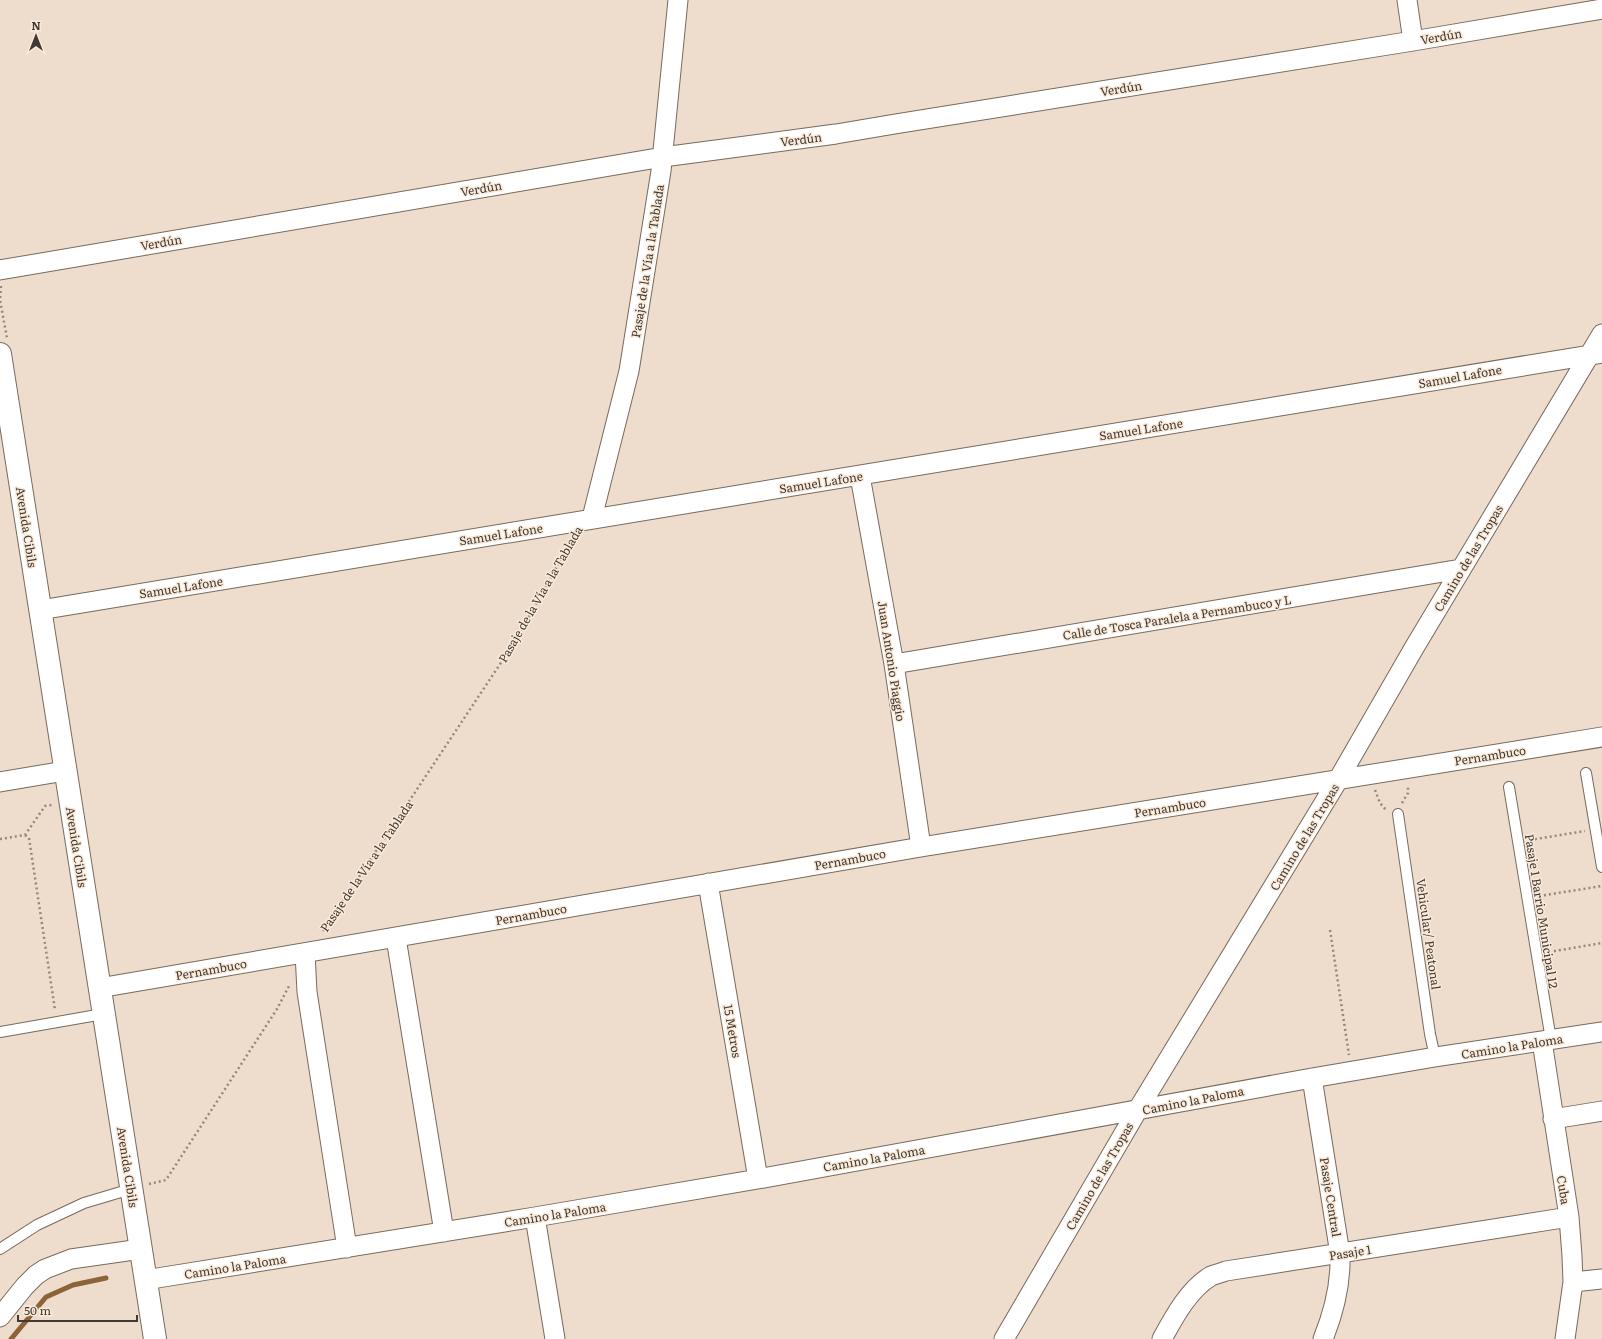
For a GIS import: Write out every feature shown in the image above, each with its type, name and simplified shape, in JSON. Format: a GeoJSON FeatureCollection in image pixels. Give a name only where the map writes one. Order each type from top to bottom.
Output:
{"type":"FeatureCollection","features":[{"type":"Feature","properties":{"kind":"street","name":"Pasaje de la Vía a la Tablada"},"geometry":{"type":"LineString","coordinates":[[587,519],[629,371],[663,157],[678,0]]}},
{"type":"Feature","properties":{"kind":"street"},"geometry":{"type":"LineString","coordinates":[[1407,0],[1413,41]]}},
{"type":"Feature","properties":{"kind":"street","name":"Verdún"},"geometry":{"type":"LineString","coordinates":[[0,270],[663,157],[836,134],[1413,41],[1602,8]]}},
{"type":"Feature","properties":{"kind":"street","name":"Camino de las Tropas"},"geometry":{"type":"LineString","coordinates":[[1004,1339],[1136,1111],[1338,780],[1461,569],[1596,354],[1602,334]]}},
{"type":"Feature","properties":{"kind":"street","name":"Avenida Cibils"},"geometry":{"type":"LineString","coordinates":[[0,354],[6,428],[40,610],[155,1339]]}},
{"type":"Feature","properties":{"kind":"street","name":"Samuel Lafone"},"geometry":{"type":"LineString","coordinates":[[40,610],[1596,354]]}},
{"type":"Feature","properties":{"kind":"street","name":"Juan Antonio Piaggio"},"geometry":{"type":"LineString","coordinates":[[860,476],[894,664],[921,847]]}},
{"type":"Feature","properties":{"kind":"street","name":"Calle de Tosca Paralela a Pernambuco y L"},"geometry":{"type":"LineString","coordinates":[[894,664],[1461,569]]}},
{"type":"Feature","properties":{"kind":"street","name":"Pernambuco"},"geometry":{"type":"LineString","coordinates":[[99,988],[921,847],[1602,737]]}},
{"type":"Feature","properties":{"kind":"street"},"geometry":{"type":"LineString","coordinates":[[0,782],[65,771]]}},
{"type":"Feature","properties":{"kind":"street","name":"15 Metros"},"geometry":{"type":"LineString","coordinates":[[708,884],[758,1179]]}},
{"type":"Feature","properties":{"kind":"street"},"geometry":{"type":"LineString","coordinates":[[396,938],[444,1232]]}},
{"type":"Feature","properties":{"kind":"street"},"geometry":{"type":"LineString","coordinates":[[305,952],[307,992],[347,1248]]}},
{"type":"Feature","properties":{"kind":"street","name":"Camino la Paloma"},"geometry":{"type":"LineString","coordinates":[[145,1280],[535,1217],[758,1179],[1312,1078],[1602,1032]]}},
{"type":"Feature","properties":{"kind":"street","name":"Cuba"},"geometry":{"type":"LineString","coordinates":[[1546,1041],[1552,1119],[1569,1217],[1573,1282],[1565,1339]]}},
{"type":"Feature","properties":{"kind":"street","name":"Pasaje Central"},"geometry":{"type":"LineString","coordinates":[[1312,1078],[1340,1254],[1340,1270],[1334,1309],[1323,1339]]}},
{"type":"Feature","properties":{"kind":"street"},"geometry":{"type":"LineString","coordinates":[[1552,1119],[1602,1111]]}},
{"type":"Feature","properties":{"kind":"street"},"geometry":{"type":"LineString","coordinates":[[535,1217],[555,1339]]}},
{"type":"Feature","properties":{"kind":"street","name":"Pasaje 1"},"geometry":{"type":"LineString","coordinates":[[1162,1339],[1184,1304],[1198,1287],[1212,1276],[1226,1271],[1569,1217]]}},
{"type":"Feature","properties":{"kind":"street"},"geometry":{"type":"LineString","coordinates":[[0,1317],[36,1275],[52,1266],[71,1260],[141,1249]]}},
{"type":"Feature","properties":{"kind":"street"},"geometry":{"type":"LineString","coordinates":[[1573,1282],[1602,1279]]}},
{"type":"Feature","properties":{"kind":"lane"},"geometry":{"type":"LineString","coordinates":[[1586,774],[1602,867]]}},
{"type":"Feature","properties":{"kind":"lane","name":"Pasaje 1 Barrio Municipal 12"},"geometry":{"type":"LineString","coordinates":[[1509,787],[1536,954],[1546,1041]]}},
{"type":"Feature","properties":{"kind":"lane","name":"Vehicular/ Peatonal"},"geometry":{"type":"LineString","coordinates":[[1398,814],[1430,1034],[1435,1058]]}},
{"type":"Feature","properties":{"kind":"lane"},"geometry":{"type":"LineString","coordinates":[[0,1032],[103,1014]]}},
{"type":"Feature","properties":{"kind":"lane"},"geometry":{"type":"LineString","coordinates":[[0,1249],[37,1225],[84,1203],[132,1189]]}},
{"type":"Feature","properties":{"kind":"path","name":"Pasaje de la Vía a la Tablada"},"geometry":{"type":"LineString","coordinates":[[305,952],[313,946],[516,640],[587,519]]}},
{"type":"Feature","properties":{"kind":"path"},"geometry":{"type":"LineString","coordinates":[[1372,775],[1375,791],[1382,806],[1385,809],[1398,814],[1402,808],[1403,799],[1408,793],[1406,769]]}},
{"type":"Feature","properties":{"kind":"path"},"geometry":{"type":"LineString","coordinates":[[0,839],[25,835],[45,806],[70,803]]}},
{"type":"Feature","properties":{"kind":"path"},"geometry":{"type":"LineString","coordinates":[[1518,842],[1596,830]]}},
{"type":"Feature","properties":{"kind":"path"},"geometry":{"type":"LineString","coordinates":[[25,835],[29,838],[57,1022]]}},
{"type":"Feature","properties":{"kind":"path"},"geometry":{"type":"LineString","coordinates":[[1527,898],[1602,886]]}},
{"type":"Feature","properties":{"kind":"path"},"geometry":{"type":"LineString","coordinates":[[1330,930],[1352,1072]]}},
{"type":"Feature","properties":{"kind":"path"},"geometry":{"type":"LineString","coordinates":[[1536,954],[1602,943]]}},
{"type":"Feature","properties":{"kind":"path"},"geometry":{"type":"LineString","coordinates":[[132,1189],[166,1180],[277,1009],[291,981]]}},
{"type":"Feature","properties":{"kind":"waterway"},"geometry":{"type":"LineString","coordinates":[[11,1339],[46,1297],[73,1285],[106,1278]]}}]}
